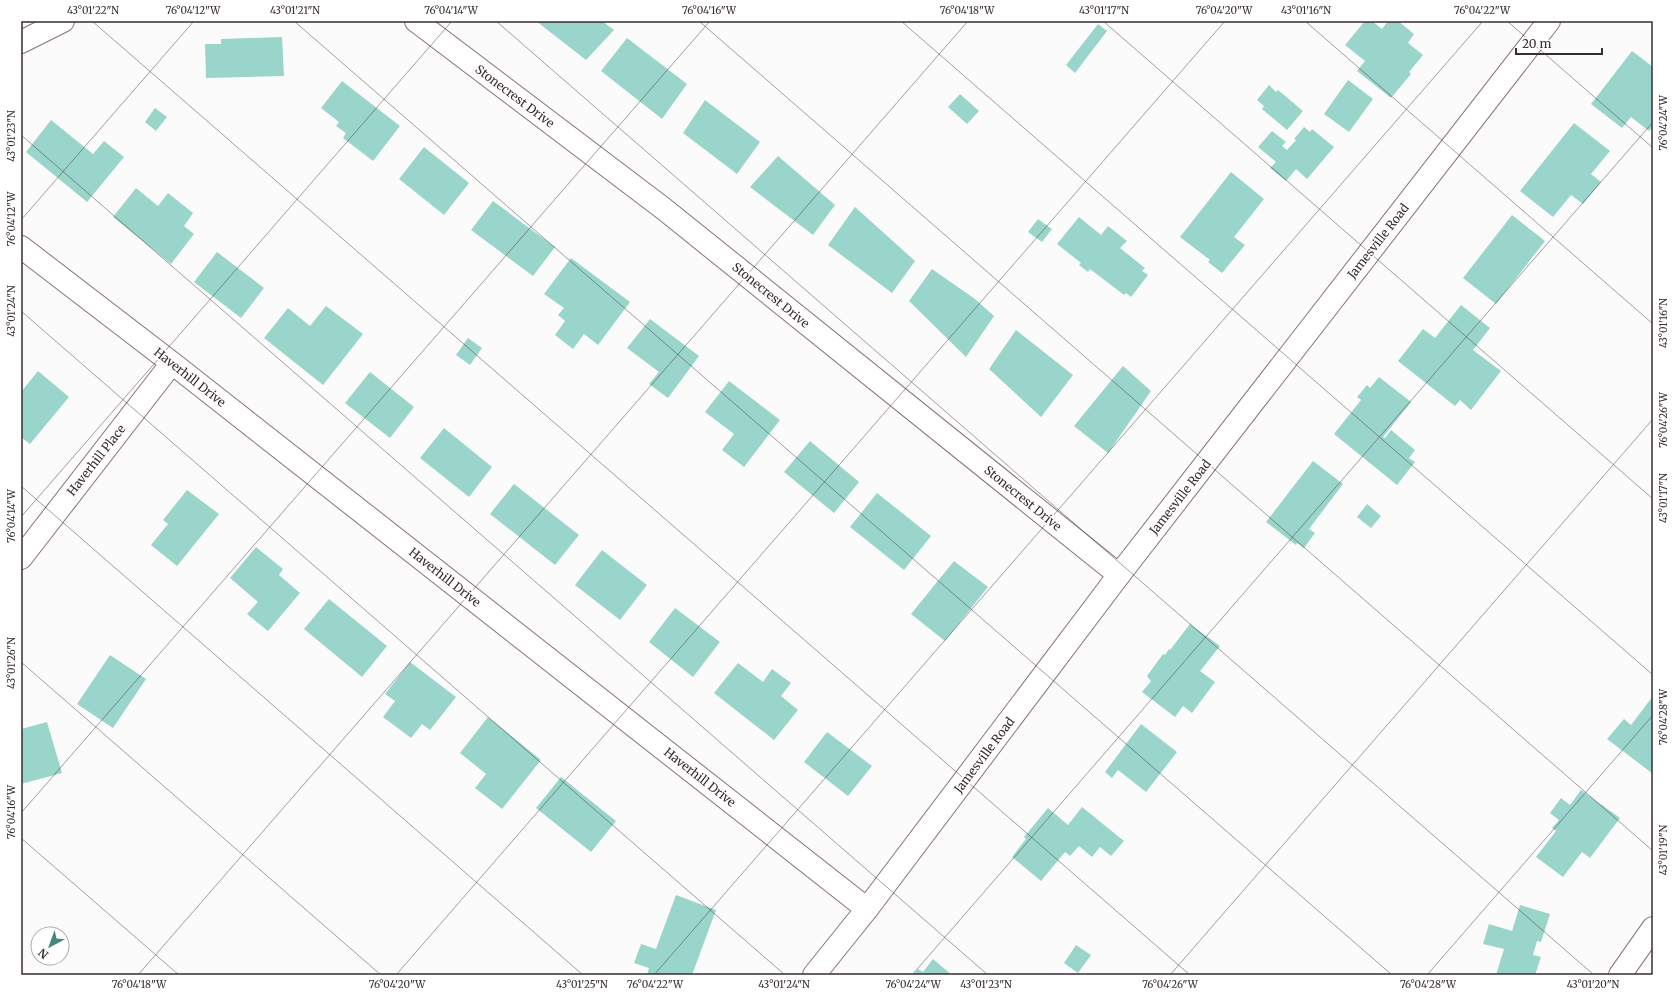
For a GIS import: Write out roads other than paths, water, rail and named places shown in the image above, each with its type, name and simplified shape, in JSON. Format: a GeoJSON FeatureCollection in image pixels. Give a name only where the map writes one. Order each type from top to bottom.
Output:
{"type":"FeatureCollection","features":[{"type":"Feature","properties":{"kind":"street"},"geometry":{"type":"LineString","coordinates":[[21,42],[64,21]]}},
{"type":"Feature","properties":{"kind":"street","name":"Stonecrest Drive"},"geometry":{"type":"LineString","coordinates":[[416,21],[664,209],[1120,575]]}},
{"type":"Feature","properties":{"kind":"street","name":"Jamesville Road"},"geometry":{"type":"LineString","coordinates":[[814,975],[867,909],[1120,575],[1549,21]]}},
{"type":"Feature","properties":{"kind":"street","name":"Haverhill Drive"},"geometry":{"type":"LineString","coordinates":[[21,247],[172,363],[867,909]]}},
{"type":"Feature","properties":{"kind":"street","name":"Haverhill Place"},"geometry":{"type":"LineString","coordinates":[[21,558],[172,363]]}},
{"type":"Feature","properties":{"kind":"street"},"geometry":{"type":"LineString","coordinates":[[1620,975],[1653,928]]}}]}
